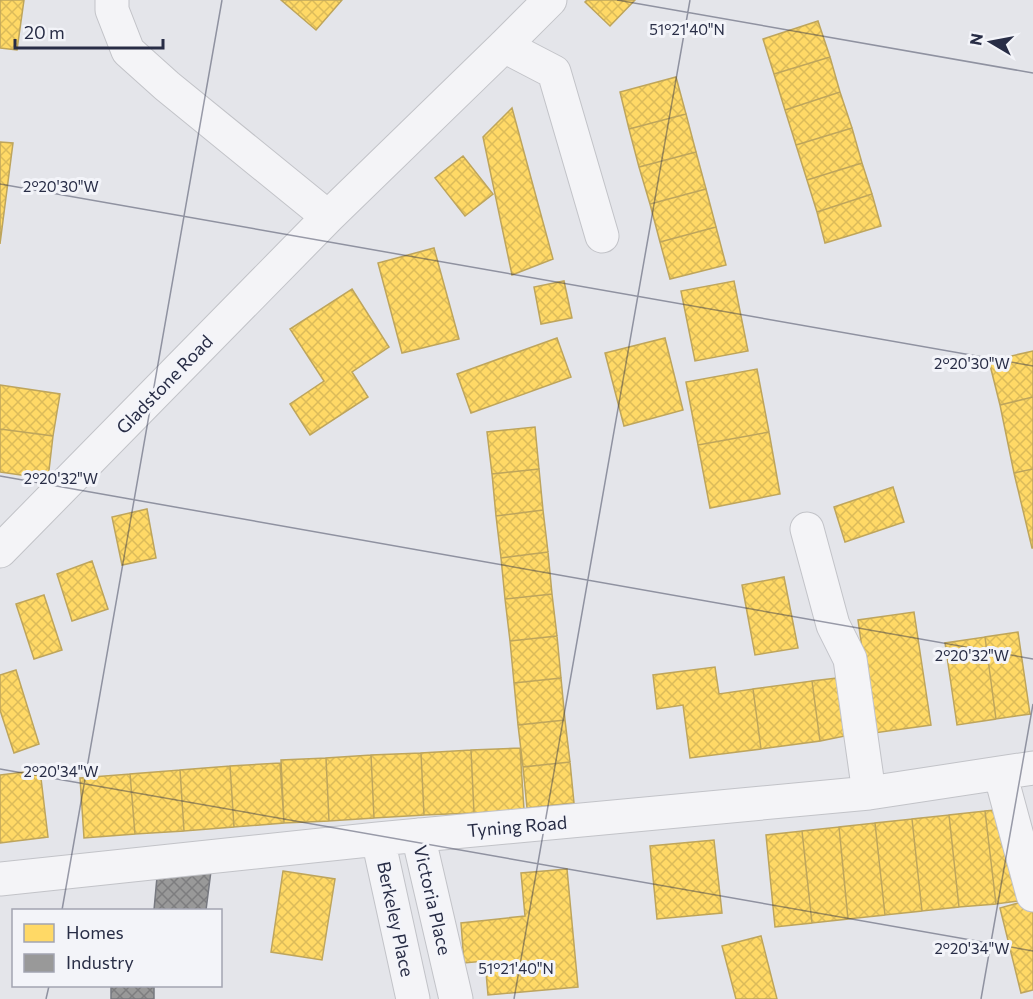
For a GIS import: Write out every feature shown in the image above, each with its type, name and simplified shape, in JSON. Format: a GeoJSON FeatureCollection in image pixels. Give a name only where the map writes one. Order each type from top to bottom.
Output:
{"type":"FeatureCollection","features":[{"type":"Feature","properties":{"kind":"street"},"geometry":{"type":"LineString","coordinates":[[112,0],[112,10],[128,51],[166,86],[328,218]]}},
{"type":"Feature","properties":{"kind":"street","name":"Gladstone Road"},"geometry":{"type":"LineString","coordinates":[[0,551],[328,218],[550,0]]}},
{"type":"Feature","properties":{"kind":"street"},"geometry":{"type":"LineString","coordinates":[[504,46],[554,72],[602,236]]}},
{"type":"Feature","properties":{"kind":"street"},"geometry":{"type":"LineString","coordinates":[[807,529],[833,625],[850,659],[869,793]]}},
{"type":"Feature","properties":{"kind":"street","name":"Tyning Road"},"geometry":{"type":"LineString","coordinates":[[0,879],[378,839],[869,793],[1033,768]]}},
{"type":"Feature","properties":{"kind":"street"},"geometry":{"type":"LineString","coordinates":[[1000,773],[1033,895]]}},
{"type":"Feature","properties":{"kind":"street","name":"Victoria Place"},"geometry":{"type":"LineString","coordinates":[[418,836],[456,999]]}},
{"type":"Feature","properties":{"kind":"street","name":"Berkeley Place"},"geometry":{"type":"LineString","coordinates":[[378,839],[413,999]]}},
{"type":"Feature","properties":{"kind":"building: Homes"},"geometry":{"type":"Polygon","coordinates":[[[0,0],[24,0],[17,50],[0,48],[0,0]]]}},
{"type":"Feature","properties":{"kind":"building: Homes"},"geometry":{"type":"Polygon","coordinates":[[[281,0],[342,0],[316,30],[281,0]]]}},
{"type":"Feature","properties":{"kind":"building: Homes"},"geometry":{"type":"Polygon","coordinates":[[[587,0],[635,0],[610,26],[585,2],[587,0]]]}},
{"type":"Feature","properties":{"kind":"building: Homes"},"geometry":{"type":"Polygon","coordinates":[[[818,21],[830,57],[774,74],[763,39],[818,21]]]}},
{"type":"Feature","properties":{"kind":"building: Homes"},"geometry":{"type":"Polygon","coordinates":[[[830,57],[840,92],[785,110],[774,74],[830,57]]]}},
{"type":"Feature","properties":{"kind":"building: Homes"},"geometry":{"type":"Polygon","coordinates":[[[676,77],[686,114],[629,129],[620,92],[676,77]]]}},
{"type":"Feature","properties":{"kind":"building: Homes"},"geometry":{"type":"Polygon","coordinates":[[[840,92],[852,128],[796,145],[785,110],[840,92]]]}},
{"type":"Feature","properties":{"kind":"building: Homes"},"geometry":{"type":"Polygon","coordinates":[[[512,108],[553,259],[512,275],[483,137],[512,108]]]}},
{"type":"Feature","properties":{"kind":"building: Homes"},"geometry":{"type":"Polygon","coordinates":[[[686,114],[696,152],[639,167],[629,129],[686,114]]]}},
{"type":"Feature","properties":{"kind":"building: Homes"},"geometry":{"type":"Polygon","coordinates":[[[852,128],[862,163],[807,180],[796,145],[852,128]]]}},
{"type":"Feature","properties":{"kind":"building: Homes"},"geometry":{"type":"Polygon","coordinates":[[[0,142],[13,143],[0,244],[0,142]]]}},
{"type":"Feature","properties":{"kind":"building: Homes"},"geometry":{"type":"Polygon","coordinates":[[[696,152],[706,189],[650,204],[639,167],[696,152]]]}},
{"type":"Feature","properties":{"kind":"building: Homes"},"geometry":{"type":"Polygon","coordinates":[[[463,156],[493,194],[465,216],[435,178],[463,156]]]}},
{"type":"Feature","properties":{"kind":"building: Homes"},"geometry":{"type":"Polygon","coordinates":[[[862,163],[872,194],[817,212],[807,180],[862,163]]]}},
{"type":"Feature","properties":{"kind":"building: Homes"},"geometry":{"type":"Polygon","coordinates":[[[706,189],[716,227],[660,242],[650,204],[706,189]]]}},
{"type":"Feature","properties":{"kind":"building: Homes"},"geometry":{"type":"Polygon","coordinates":[[[872,194],[881,226],[825,243],[817,212],[872,194]]]}},
{"type":"Feature","properties":{"kind":"building: Homes"},"geometry":{"type":"Polygon","coordinates":[[[716,227],[726,265],[670,279],[660,242],[716,227]]]}},
{"type":"Feature","properties":{"kind":"building: Homes"},"geometry":{"type":"Polygon","coordinates":[[[434,248],[459,339],[402,353],[378,263],[434,248]]]}},
{"type":"Feature","properties":{"kind":"building: Homes"},"geometry":{"type":"Polygon","coordinates":[[[564,281],[572,318],[541,324],[534,287],[564,281]]]}},
{"type":"Feature","properties":{"kind":"building: Homes"},"geometry":{"type":"Polygon","coordinates":[[[734,281],[748,351],[695,361],[681,291],[734,281]]]}},
{"type":"Feature","properties":{"kind":"building: Homes"},"geometry":{"type":"Polygon","coordinates":[[[352,289],[389,347],[352,372],[368,397],[310,435],[290,404],[324,381],[290,329],[352,289]]]}},
{"type":"Feature","properties":{"kind":"building: Homes"},"geometry":{"type":"Polygon","coordinates":[[[557,338],[571,377],[471,413],[457,374],[557,338]]]}},
{"type":"Feature","properties":{"kind":"building: Homes"},"geometry":{"type":"Polygon","coordinates":[[[665,338],[683,410],[624,426],[605,353],[665,338]]]}},
{"type":"Feature","properties":{"kind":"building: Homes"},"geometry":{"type":"Polygon","coordinates":[[[1033,351],[1033,397],[1000,405],[989,361],[1033,351]]]}},
{"type":"Feature","properties":{"kind":"building: Homes"},"geometry":{"type":"Polygon","coordinates":[[[757,369],[769,432],[698,445],[686,382],[757,369]]]}},
{"type":"Feature","properties":{"kind":"building: Homes"},"geometry":{"type":"Polygon","coordinates":[[[0,385],[60,394],[53,436],[0,429],[0,385]]]}},
{"type":"Feature","properties":{"kind":"building: Homes"},"geometry":{"type":"Polygon","coordinates":[[[1033,397],[1033,469],[1014,473],[1000,405],[1033,397]]]}},
{"type":"Feature","properties":{"kind":"building: Homes"},"geometry":{"type":"Polygon","coordinates":[[[535,427],[539,469],[492,474],[487,432],[535,427]]]}},
{"type":"Feature","properties":{"kind":"building: Homes"},"geometry":{"type":"Polygon","coordinates":[[[0,429],[53,436],[48,479],[0,472],[0,429]]]}},
{"type":"Feature","properties":{"kind":"building: Homes"},"geometry":{"type":"Polygon","coordinates":[[[769,432],[780,494],[710,508],[698,445],[769,432]]]}},
{"type":"Feature","properties":{"kind":"building: Homes"},"geometry":{"type":"Polygon","coordinates":[[[539,469],[543,510],[496,516],[492,474],[539,469]]]}},
{"type":"Feature","properties":{"kind":"building: Homes"},"geometry":{"type":"Polygon","coordinates":[[[1033,469],[1033,548],[1032,548],[1014,473],[1033,469]]]}},
{"type":"Feature","properties":{"kind":"building: Homes"},"geometry":{"type":"Polygon","coordinates":[[[893,487],[904,522],[845,542],[834,507],[893,487]]]}},
{"type":"Feature","properties":{"kind":"building: Homes"},"geometry":{"type":"Polygon","coordinates":[[[147,509],[156,558],[122,565],[112,517],[147,509]]]}},
{"type":"Feature","properties":{"kind":"building: Homes"},"geometry":{"type":"Polygon","coordinates":[[[543,510],[548,552],[501,558],[496,516],[543,510]]]}},
{"type":"Feature","properties":{"kind":"building: Homes"},"geometry":{"type":"Polygon","coordinates":[[[548,552],[552,594],[505,599],[501,558],[548,552]]]}},
{"type":"Feature","properties":{"kind":"building: Homes"},"geometry":{"type":"Polygon","coordinates":[[[92,561],[108,609],[72,621],[57,574],[92,561]]]}},
{"type":"Feature","properties":{"kind":"building: Homes"},"geometry":{"type":"Polygon","coordinates":[[[784,577],[798,648],[755,655],[742,585],[784,577]]]}},
{"type":"Feature","properties":{"kind":"building: Homes"},"geometry":{"type":"Polygon","coordinates":[[[552,594],[557,636],[510,641],[505,599],[552,594]]]}},
{"type":"Feature","properties":{"kind":"building: Homes"},"geometry":{"type":"Polygon","coordinates":[[[44,595],[62,650],[34,659],[16,604],[44,595]]]}},
{"type":"Feature","properties":{"kind":"building: Homes"},"geometry":{"type":"Polygon","coordinates":[[[914,612],[931,725],[874,733],[858,620],[914,612]]]}},
{"type":"Feature","properties":{"kind":"building: Homes"},"geometry":{"type":"Polygon","coordinates":[[[1018,632],[1030,714],[996,719],[985,637],[1018,632]]]}},
{"type":"Feature","properties":{"kind":"building: Homes"},"geometry":{"type":"Polygon","coordinates":[[[557,636],[561,678],[514,683],[510,641],[557,636]]]}},
{"type":"Feature","properties":{"kind":"building: Homes"},"geometry":{"type":"Polygon","coordinates":[[[985,637],[996,719],[957,725],[945,643],[985,637]]]}},
{"type":"Feature","properties":{"kind":"building: Homes"},"geometry":{"type":"Polygon","coordinates":[[[715,667],[719,694],[753,689],[761,749],[690,758],[683,705],[657,709],[653,675],[715,667]]]}},
{"type":"Feature","properties":{"kind":"building: Homes"},"geometry":{"type":"Polygon","coordinates":[[[16,670],[39,744],[14,753],[0,710],[0,675],[16,670]]]}},
{"type":"Feature","properties":{"kind":"building: Homes"},"geometry":{"type":"Polygon","coordinates":[[[845,677],[850,735],[820,741],[812,681],[845,677]]]}},
{"type":"Feature","properties":{"kind":"building: Homes"},"geometry":{"type":"Polygon","coordinates":[[[561,678],[565,720],[518,725],[514,683],[561,678]]]}},
{"type":"Feature","properties":{"kind":"building: Homes"},"geometry":{"type":"Polygon","coordinates":[[[812,681],[820,741],[761,749],[753,689],[812,681]]]}},
{"type":"Feature","properties":{"kind":"building: Homes"},"geometry":{"type":"Polygon","coordinates":[[[565,720],[570,762],[523,767],[518,725],[565,720]]]}},
{"type":"Feature","properties":{"kind":"building: Homes"},"geometry":{"type":"Polygon","coordinates":[[[520,748],[524,810],[474,813],[471,750],[520,748]]]}},
{"type":"Feature","properties":{"kind":"building: Homes"},"geometry":{"type":"Polygon","coordinates":[[[471,750],[474,813],[424,815],[421,753],[471,750]]]}},
{"type":"Feature","properties":{"kind":"building: Homes"},"geometry":{"type":"Polygon","coordinates":[[[421,753],[424,815],[374,818],[371,755],[421,753]]]}},
{"type":"Feature","properties":{"kind":"building: Homes"},"geometry":{"type":"Polygon","coordinates":[[[371,755],[374,818],[329,821],[326,758],[371,755]]]}},
{"type":"Feature","properties":{"kind":"building: Homes"},"geometry":{"type":"Polygon","coordinates":[[[326,758],[329,821],[284,823],[281,760],[326,758]]]}},
{"type":"Feature","properties":{"kind":"building: Homes"},"geometry":{"type":"Polygon","coordinates":[[[570,762],[574,803],[527,808],[523,767],[570,762]]]}},
{"type":"Feature","properties":{"kind":"building: Homes"},"geometry":{"type":"Polygon","coordinates":[[[280,763],[284,823],[234,827],[230,766],[280,763]]]}},
{"type":"Feature","properties":{"kind":"building: Homes"},"geometry":{"type":"Polygon","coordinates":[[[230,766],[234,827],[184,831],[180,770],[230,766]]]}},
{"type":"Feature","properties":{"kind":"building: Homes"},"geometry":{"type":"Polygon","coordinates":[[[40,770],[48,837],[0,843],[0,775],[40,770]]]}},
{"type":"Feature","properties":{"kind":"building: Homes"},"geometry":{"type":"Polygon","coordinates":[[[180,770],[184,831],[135,834],[130,774],[180,770]]]}},
{"type":"Feature","properties":{"kind":"building: Homes"},"geometry":{"type":"Polygon","coordinates":[[[130,774],[135,834],[84,838],[80,778],[130,774]]]}},
{"type":"Feature","properties":{"kind":"building: Homes"},"geometry":{"type":"Polygon","coordinates":[[[1007,809],[1032,899],[996,904],[985,811],[1007,809]]]}},
{"type":"Feature","properties":{"kind":"building: Homes"},"geometry":{"type":"Polygon","coordinates":[[[985,811],[996,904],[959,907],[949,815],[985,811]]]}},
{"type":"Feature","properties":{"kind":"building: Homes"},"geometry":{"type":"Polygon","coordinates":[[[949,815],[959,907],[922,911],[912,819],[949,815]]]}},
{"type":"Feature","properties":{"kind":"building: Homes"},"geometry":{"type":"Polygon","coordinates":[[[912,819],[922,911],[885,915],[875,823],[912,819]]]}},
{"type":"Feature","properties":{"kind":"building: Homes"},"geometry":{"type":"Polygon","coordinates":[[[875,823],[885,915],[848,919],[839,827],[875,823]]]}},
{"type":"Feature","properties":{"kind":"building: Homes"},"geometry":{"type":"Polygon","coordinates":[[[839,827],[848,919],[812,923],[802,831],[839,827]]]}},
{"type":"Feature","properties":{"kind":"building: Homes"},"geometry":{"type":"Polygon","coordinates":[[[802,831],[812,923],[775,927],[766,835],[802,831]]]}},
{"type":"Feature","properties":{"kind":"building: Homes"},"geometry":{"type":"Polygon","coordinates":[[[714,840],[722,913],[657,919],[650,846],[714,840]]]}},
{"type":"Feature","properties":{"kind":"building: Homes"},"geometry":{"type":"Polygon","coordinates":[[[567,869],[578,987],[488,995],[485,961],[464,963],[461,923],[525,916],[521,873],[567,869]]]}},
{"type":"Feature","properties":{"kind":"building: Homes"},"geometry":{"type":"Polygon","coordinates":[[[283,871],[335,879],[322,960],[271,952],[283,871]]]}},
{"type":"Feature","properties":{"kind":"building: Homes"},"geometry":{"type":"Polygon","coordinates":[[[1032,899],[1033,990],[1021,993],[1000,908],[1032,899]]]}},
{"type":"Feature","properties":{"kind":"building: Homes"},"geometry":{"type":"Polygon","coordinates":[[[761,936],[777,999],[736,999],[722,946],[761,936]]]}},
{"type":"Feature","properties":{"kind":"building: Industry"},"geometry":{"type":"Polygon","coordinates":[[[211,871],[206,909],[154,909],[157,877],[211,871]]]}},
{"type":"Feature","properties":{"kind":"building: Industry"},"geometry":{"type":"Polygon","coordinates":[[[111,987],[154,987],[154,999],[111,999],[111,987]]]}}]}
